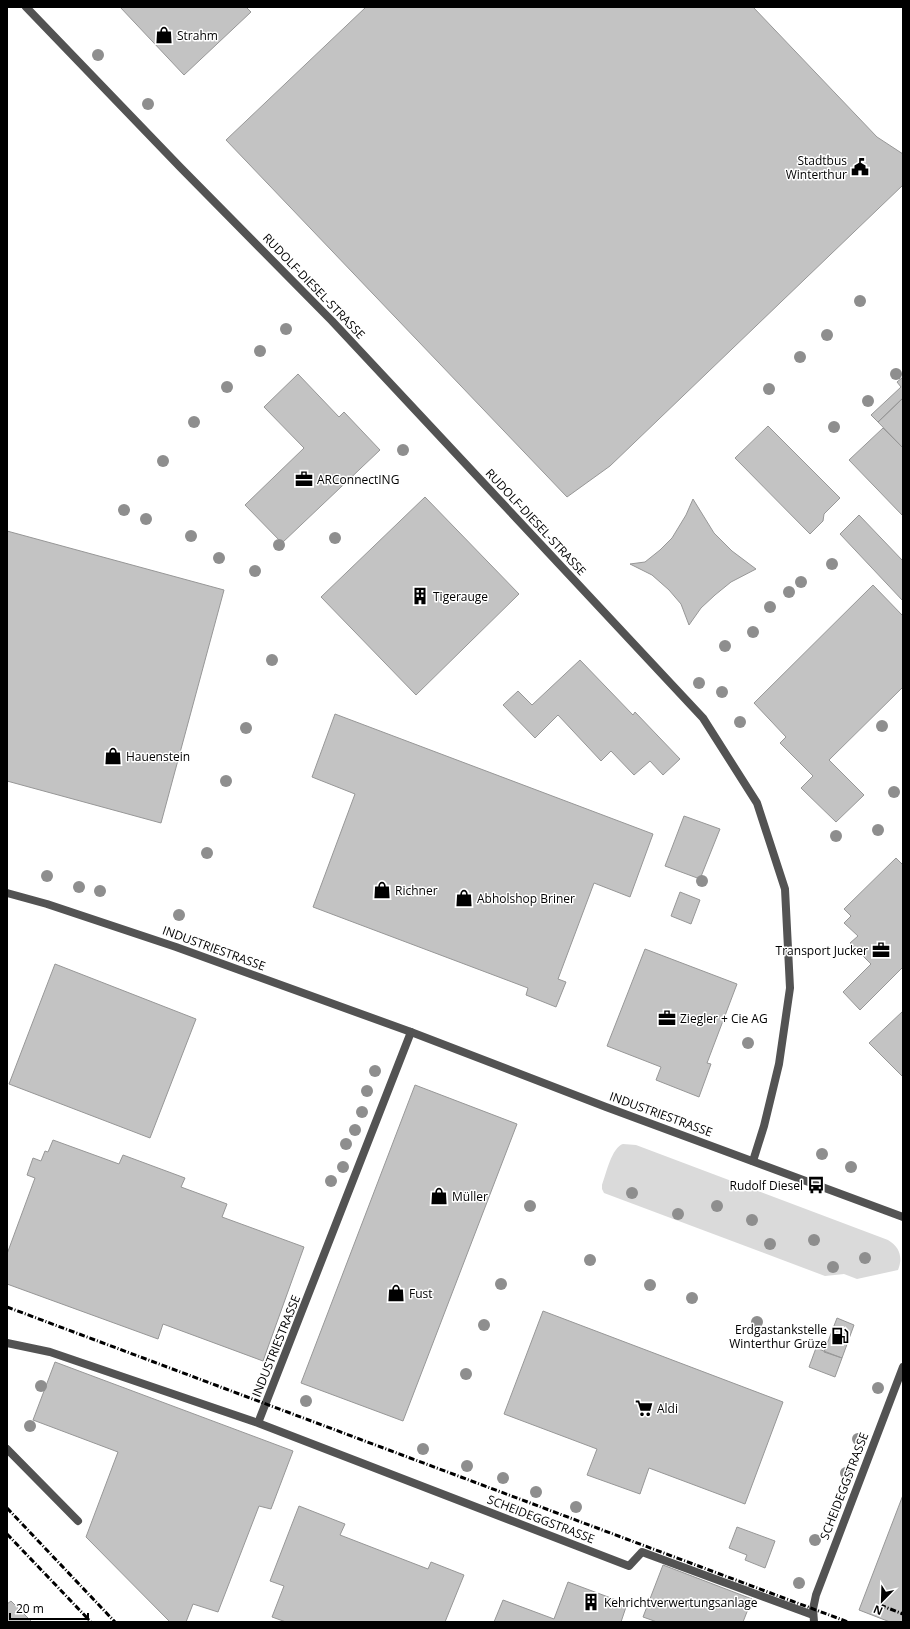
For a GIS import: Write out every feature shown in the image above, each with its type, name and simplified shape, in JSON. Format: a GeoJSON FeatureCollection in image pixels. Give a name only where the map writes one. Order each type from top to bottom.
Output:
{"type":"FeatureCollection","features":[{"type":"Feature","properties":{"kind":"street","name":"RUDOLF-DIESEL-STRASSE"},"geometry":{"type":"LineString","coordinates":[[26,7],[180,167],[332,321],[703,718],[757,803],[785,889],[790,988],[779,1064],[764,1126],[753,1161]]}},
{"type":"Feature","properties":{"kind":"street","name":"INDUSTRIESTRASSE"},"geometry":{"type":"LineString","coordinates":[[7,893],[55,907],[176,947],[411,1032],[903,1217]]}},
{"type":"Feature","properties":{"kind":"street","name":"INDUSTRIESTRASSE"},"geometry":{"type":"LineString","coordinates":[[258,1423],[411,1032]]}},
{"type":"Feature","properties":{"kind":"street"},"geometry":{"type":"LineString","coordinates":[[7,1343],[50,1352],[258,1423]]}},
{"type":"Feature","properties":{"kind":"street","name":"SCHEIDEGGSTRASSE"},"geometry":{"type":"LineString","coordinates":[[258,1423],[629,1566],[642,1552],[813,1618],[816,1595],[903,1367]]}},
{"type":"Feature","properties":{"kind":"street"},"geometry":{"type":"LineString","coordinates":[[7,1449],[78,1521]]}},
{"type":"Feature","properties":{"kind":"shaded area"},"geometry":{"type":"Polygon","coordinates":[[[623,1144],[636,1145],[888,1240],[898,1249],[900,1261],[898,1270],[857,1279],[844,1274],[825,1276],[604,1193],[602,1185],[610,1162],[616,1150],[623,1144]]]}},
{"type":"Feature","properties":{"kind":"building"},"geometry":{"type":"Polygon","coordinates":[[[120,7],[246,7],[251,12],[184,75],[120,7]]]}},
{"type":"Feature","properties":{"kind":"building"},"geometry":{"type":"Polygon","coordinates":[[[366,7],[753,7],[877,137],[903,154],[903,185],[610,466],[567,497],[226,140],[366,7]]]}},
{"type":"Feature","properties":{"kind":"building"},"geometry":{"type":"Polygon","coordinates":[[[298,374],[339,417],[344,412],[380,450],[282,543],[245,505],[304,448],[264,407],[298,374]]]}},
{"type":"Feature","properties":{"kind":"building"},"geometry":{"type":"Polygon","coordinates":[[[903,377],[903,398],[878,422],[871,415],[901,387],[897,382],[903,377]]]}},
{"type":"Feature","properties":{"kind":"building"},"geometry":{"type":"Polygon","coordinates":[[[903,398],[903,448],[878,422],[903,398]]]}},
{"type":"Feature","properties":{"kind":"building"},"geometry":{"type":"Polygon","coordinates":[[[768,426],[840,498],[824,514],[823,521],[810,534],[735,458],[768,426]]]}},
{"type":"Feature","properties":{"kind":"building"},"geometry":{"type":"Polygon","coordinates":[[[883,428],[903,448],[903,516],[849,460],[883,428]]]}},
{"type":"Feature","properties":{"kind":"building","name":"Tigerauge"},"geometry":{"type":"Polygon","coordinates":[[[425,497],[519,594],[416,695],[321,597],[425,497]]]}},
{"type":"Feature","properties":{"kind":"building"},"geometry":{"type":"Polygon","coordinates":[[[693,499],[714,533],[732,551],[756,569],[731,582],[715,595],[701,608],[689,625],[681,604],[669,590],[652,575],[630,564],[645,562],[672,538],[686,515],[693,499]]]}},
{"type":"Feature","properties":{"kind":"building"},"geometry":{"type":"Polygon","coordinates":[[[859,515],[903,561],[903,601],[840,534],[859,515]]]}},
{"type":"Feature","properties":{"kind":"building"},"geometry":{"type":"Polygon","coordinates":[[[7,531],[224,590],[161,823],[7,781],[7,531]]]}},
{"type":"Feature","properties":{"kind":"building"},"geometry":{"type":"Polygon","coordinates":[[[873,585],[903,616],[903,687],[829,760],[864,795],[836,822],[801,788],[813,776],[780,743],[786,737],[754,703],[873,585]]]}},
{"type":"Feature","properties":{"kind":"building"},"geometry":{"type":"Polygon","coordinates":[[[580,660],[633,715],[635,712],[680,759],[663,775],[650,761],[634,775],[611,751],[601,761],[558,715],[535,738],[503,705],[518,691],[532,705],[580,660]]]}},
{"type":"Feature","properties":{"kind":"building"},"geometry":{"type":"Polygon","coordinates":[[[335,714],[653,834],[630,897],[594,883],[558,979],[566,982],[556,1007],[526,995],[528,988],[313,907],[355,794],[312,777],[335,714]]]}},
{"type":"Feature","properties":{"kind":"building"},"geometry":{"type":"Polygon","coordinates":[[[684,816],[720,829],[700,879],[665,866],[684,816]]]}},
{"type":"Feature","properties":{"kind":"building"},"geometry":{"type":"Polygon","coordinates":[[[896,858],[903,865],[903,967],[860,1010],[843,992],[871,964],[850,943],[858,936],[844,923],[851,916],[844,909],[896,858]]]}},
{"type":"Feature","properties":{"kind":"building"},"geometry":{"type":"Polygon","coordinates":[[[680,892],[700,900],[691,924],[671,916],[680,892]]]}},
{"type":"Feature","properties":{"kind":"building"},"geometry":{"type":"Polygon","coordinates":[[[645,949],[737,984],[707,1063],[711,1064],[699,1097],[656,1080],[661,1067],[607,1046],[645,949]]]}},
{"type":"Feature","properties":{"kind":"building"},"geometry":{"type":"Polygon","coordinates":[[[55,964],[196,1019],[150,1138],[9,1084],[55,964]]]}},
{"type":"Feature","properties":{"kind":"building"},"geometry":{"type":"Polygon","coordinates":[[[903,1011],[903,1077],[869,1043],[903,1011]]]}},
{"type":"Feature","properties":{"kind":"building"},"geometry":{"type":"Polygon","coordinates":[[[415,1085],[517,1124],[403,1421],[301,1383],[415,1085]]]}},
{"type":"Feature","properties":{"kind":"building"},"geometry":{"type":"Polygon","coordinates":[[[53,1140],[119,1164],[123,1155],[185,1178],[181,1187],[227,1204],[222,1217],[304,1247],[263,1361],[163,1324],[158,1339],[7,1284],[7,1254],[35,1178],[27,1175],[33,1158],[41,1161],[45,1151],[48,1152],[53,1140]]]}},
{"type":"Feature","properties":{"kind":"building","name":"Aldi"},"geometry":{"type":"Polygon","coordinates":[[[543,1311],[783,1402],[745,1504],[649,1468],[640,1494],[587,1475],[597,1449],[504,1414],[543,1311]]]}},
{"type":"Feature","properties":{"kind":"building","name":"Erdgastankstelle Winterthur Grüze"},"geometry":{"type":"Polygon","coordinates":[[[837,1318],[854,1325],[842,1358],[824,1352],[837,1318]]]}},
{"type":"Feature","properties":{"kind":"building"},"geometry":{"type":"Polygon","coordinates":[[[816,1348],[842,1358],[835,1377],[809,1367],[816,1348]]]}},
{"type":"Feature","properties":{"kind":"building"},"geometry":{"type":"Polygon","coordinates":[[[55,1362],[293,1451],[271,1509],[259,1506],[218,1612],[193,1604],[186,1622],[170,1622],[86,1537],[118,1452],[33,1420],[55,1362]]]}},
{"type":"Feature","properties":{"kind":"building"},"geometry":{"type":"Polygon","coordinates":[[[903,1495],[903,1622],[890,1622],[859,1610],[903,1495]]]}},
{"type":"Feature","properties":{"kind":"building"},"geometry":{"type":"Polygon","coordinates":[[[299,1506],[345,1524],[340,1535],[428,1569],[431,1562],[464,1575],[445,1622],[286,1622],[272,1617],[284,1586],[270,1581],[299,1506]]]}},
{"type":"Feature","properties":{"kind":"building"},"geometry":{"type":"Polygon","coordinates":[[[737,1527],[775,1541],[765,1568],[745,1560],[747,1555],[729,1548],[737,1527]]]}},
{"type":"Feature","properties":{"kind":"building"},"geometry":{"type":"Polygon","coordinates":[[[663,1565],[752,1599],[743,1622],[657,1622],[643,1617],[663,1565]]]}},
{"type":"Feature","properties":{"kind":"building","name":"Kehrichtverwertungsanlage"},"geometry":{"type":"Polygon","coordinates":[[[568,1582],[627,1604],[621,1622],[494,1622],[503,1600],[554,1619],[568,1582]]]}},
{"type":"Feature","properties":{"kind":"building"},"geometry":{"type":"Polygon","coordinates":[[[11,1601],[32,1622],[7,1622],[7,1604],[11,1601]]]}},
{"type":"Feature","properties":{"kind":"railway"},"geometry":{"type":"LineString","coordinates":[[7,1307],[848,1622]]}},
{"type":"Feature","properties":{"kind":"railway"},"geometry":{"type":"LineString","coordinates":[[7,1508],[115,1622]]}},
{"type":"Feature","properties":{"kind":"railway"},"geometry":{"type":"LineString","coordinates":[[7,1534],[91,1622]]}},
{"type":"Feature","properties":{"kind":"railway"},"geometry":{"type":"LineString","coordinates":[[880,1605],[903,1614]]}},
{"type":"Feature","properties":{"kind":"place","name":"Strahm"},"geometry":{"type":"Point","coordinates":[164,35]}},
{"type":"Feature","properties":{"kind":"place","name":"Stadtbus Winterthur"},"geometry":{"type":"Point","coordinates":[860,167]}},
{"type":"Feature","properties":{"kind":"place","name":"ARConnectING"},"geometry":{"type":"Point","coordinates":[304,479]}},
{"type":"Feature","properties":{"kind":"place","name":"Tigerauge"},"geometry":{"type":"Point","coordinates":[420,596]}},
{"type":"Feature","properties":{"kind":"place","name":"Hauenstein"},"geometry":{"type":"Point","coordinates":[113,756]}},
{"type":"Feature","properties":{"kind":"place","name":"Richner"},"geometry":{"type":"Point","coordinates":[382,890]}},
{"type":"Feature","properties":{"kind":"place","name":"Abholshop Briner"},"geometry":{"type":"Point","coordinates":[464,898]}},
{"type":"Feature","properties":{"kind":"place","name":"Transport Jucker"},"geometry":{"type":"Point","coordinates":[881,950]}},
{"type":"Feature","properties":{"kind":"place","name":"Ziegler + Cie AG"},"geometry":{"type":"Point","coordinates":[667,1018]}},
{"type":"Feature","properties":{"kind":"place","name":"Rudolf Diesel"},"geometry":{"type":"Point","coordinates":[816,1185]}},
{"type":"Feature","properties":{"kind":"place","name":"Müller"},"geometry":{"type":"Point","coordinates":[439,1196]}},
{"type":"Feature","properties":{"kind":"place","name":"Fust"},"geometry":{"type":"Point","coordinates":[396,1293]}},
{"type":"Feature","properties":{"kind":"place","name":"Erdgastankstelle Winterthur Grüze"},"geometry":{"type":"Point","coordinates":[840,1336]}},
{"type":"Feature","properties":{"kind":"place","name":"Aldi"},"geometry":{"type":"Point","coordinates":[644,1408]}},
{"type":"Feature","properties":{"kind":"place","name":"Kehrichtverwertungsanlage"},"geometry":{"type":"Point","coordinates":[591,1602]}}]}
